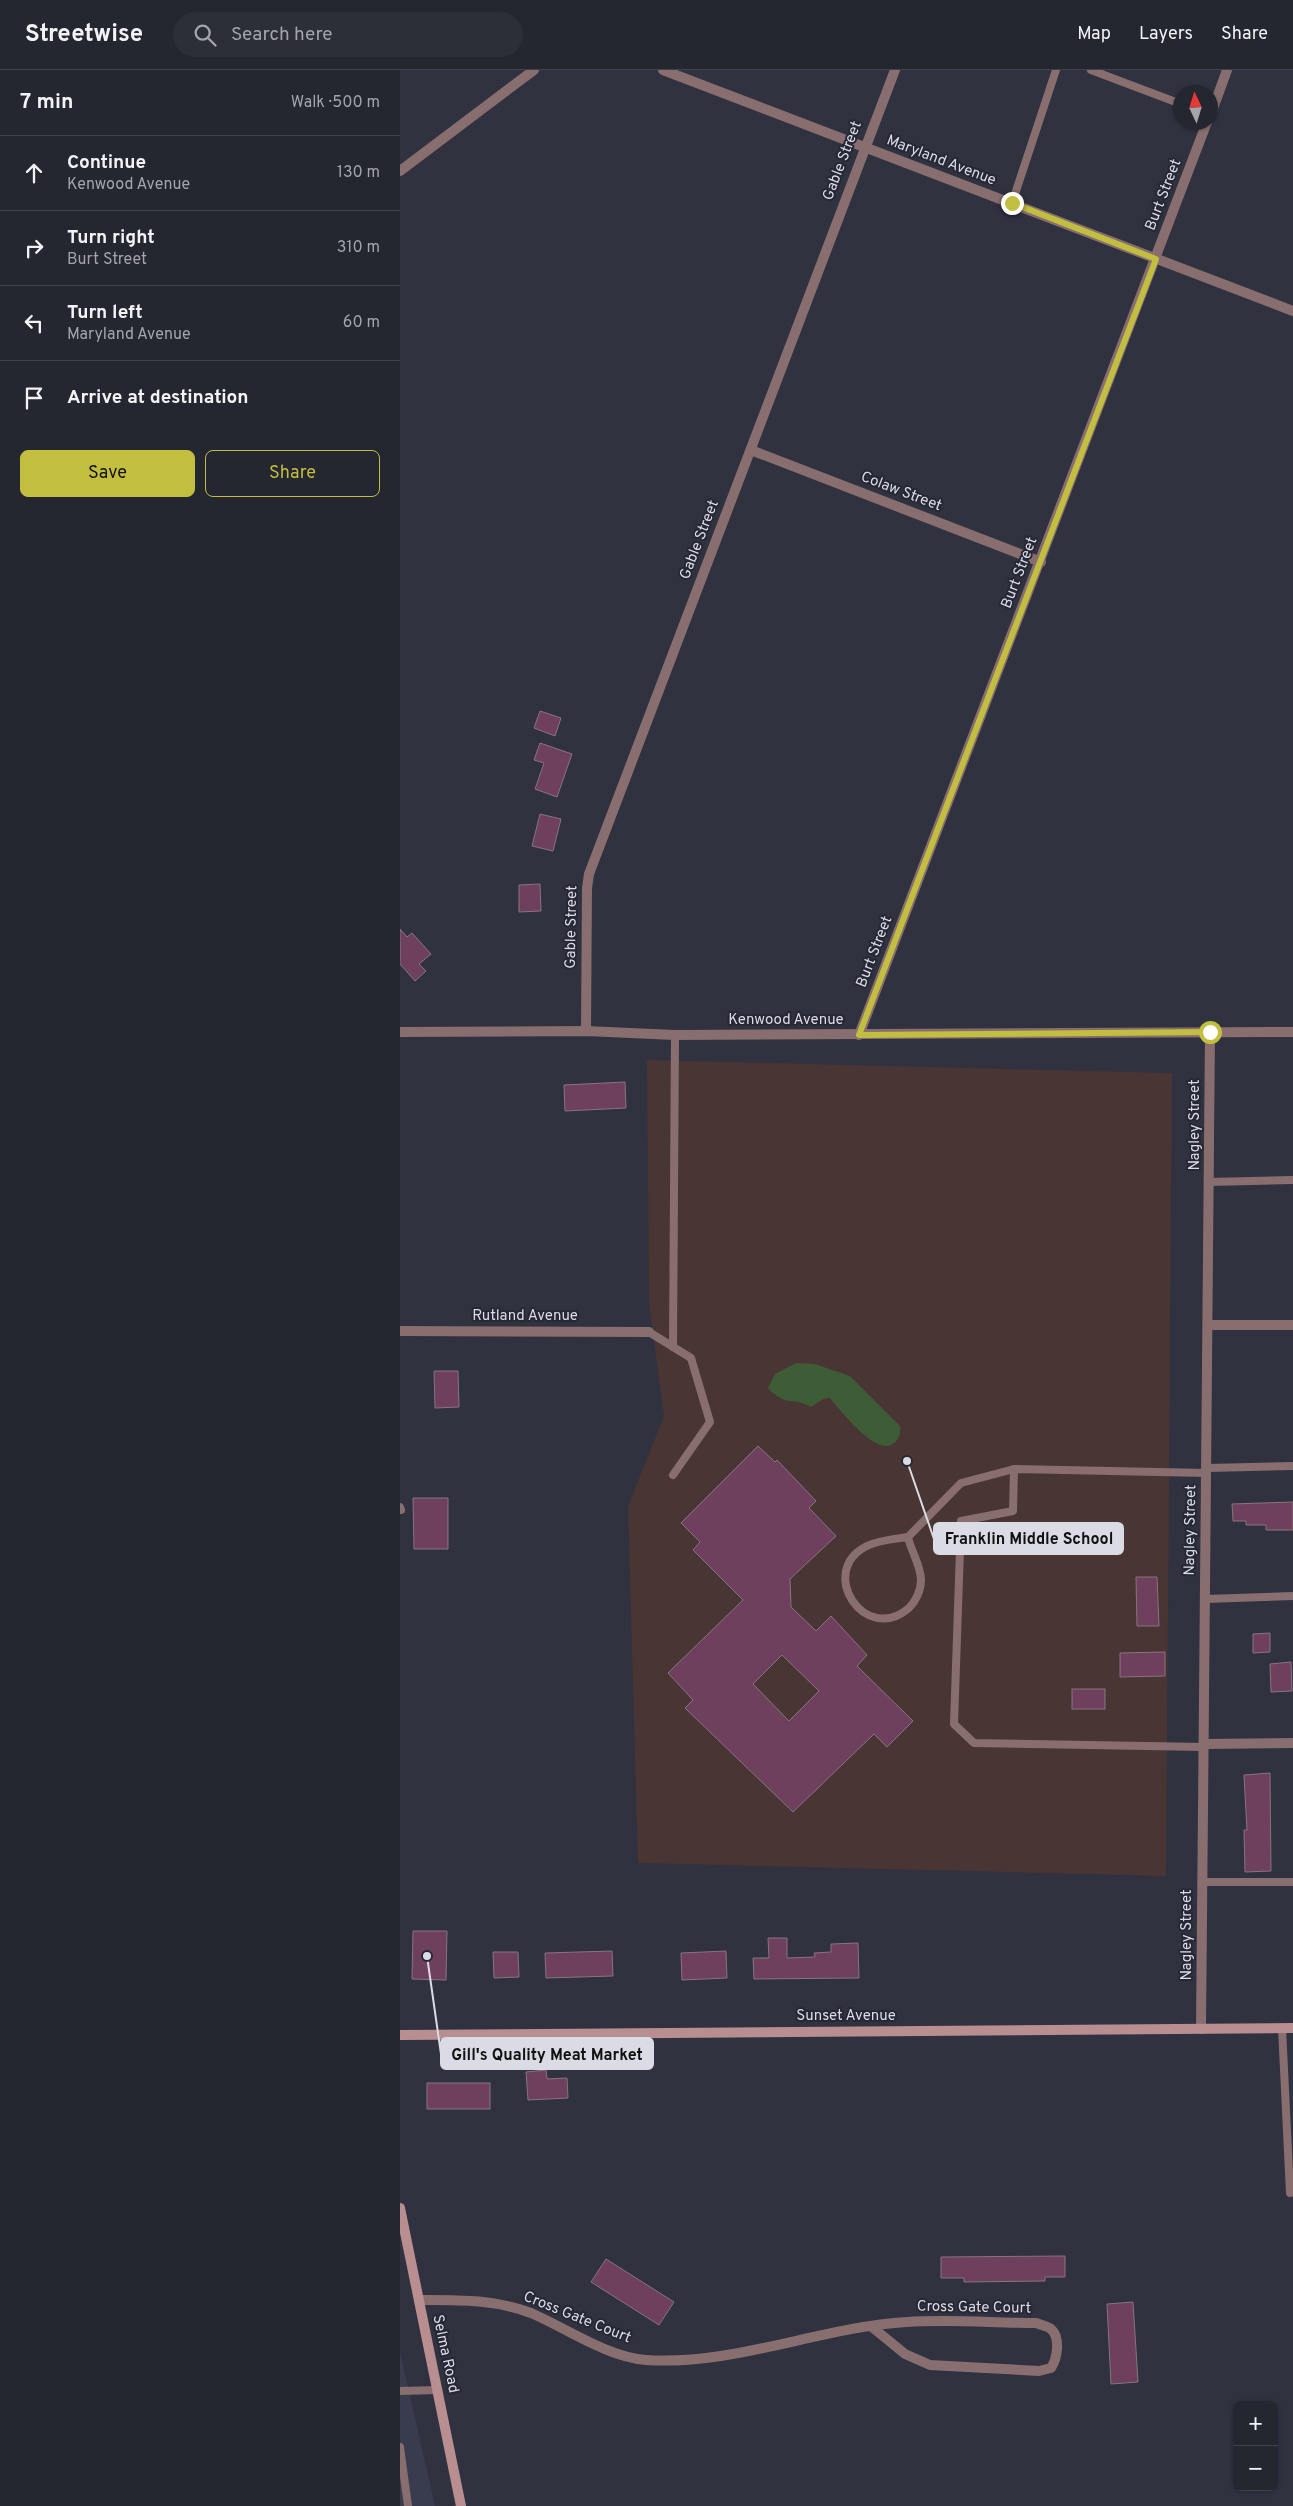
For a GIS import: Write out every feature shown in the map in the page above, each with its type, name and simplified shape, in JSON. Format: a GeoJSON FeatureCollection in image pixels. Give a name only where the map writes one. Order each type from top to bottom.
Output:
{"type":"FeatureCollection","features":[{"type":"Feature","properties":{"kind":"street"},"geometry":{"type":"LineString","coordinates":[[400,171],[534,70]]}},
{"type":"Feature","properties":{"kind":"street","name":"Maryland Avenue"},"geometry":{"type":"LineString","coordinates":[[663,70],[1293,311]]}},
{"type":"Feature","properties":{"kind":"street","name":"Gable Street"},"geometry":{"type":"LineString","coordinates":[[586,1031],[587,888],[589,874],[895,70]]}},
{"type":"Feature","properties":{"kind":"street"},"geometry":{"type":"LineString","coordinates":[[1218,93],[1227,70]]}},
{"type":"Feature","properties":{"kind":"street","name":"Burt Street"},"geometry":{"type":"LineString","coordinates":[[859,1035],[1205,130]]}},
{"type":"Feature","properties":{"kind":"street","name":"Colaw Street"},"geometry":{"type":"LineString","coordinates":[[751,450],[1040,562]]}},
{"type":"Feature","properties":{"kind":"street","name":"Kenwood Avenue"},"geometry":{"type":"LineString","coordinates":[[400,1032],[586,1031],[675,1035],[1293,1032]]}},
{"type":"Feature","properties":{"kind":"street","name":"Nagley Street"},"geometry":{"type":"LineString","coordinates":[[1201,2029],[1210,1032]]}},
{"type":"Feature","properties":{"kind":"street"},"geometry":{"type":"LineString","coordinates":[[1208,1325],[1293,1325]]}},
{"type":"Feature","properties":{"kind":"street","name":"Rutland Avenue"},"geometry":{"type":"LineString","coordinates":[[400,1331],[649,1332]]}},
{"type":"Feature","properties":{"kind":"street"},"geometry":{"type":"LineString","coordinates":[[1204,1745],[1293,1743]]}},
{"type":"Feature","properties":{"kind":"street","name":"Sunset Avenue"},"geometry":{"type":"LineString","coordinates":[[400,2035],[1293,2028]]}},
{"type":"Feature","properties":{"kind":"street","name":"Selma Road"},"geometry":{"type":"LineString","coordinates":[[400,2208],[461,2506]]}},
{"type":"Feature","properties":{"kind":"street","name":"Cross Gate Court"},"geometry":{"type":"LineString","coordinates":[[419,2300],[473,2300],[529,2312],[619,2354],[645,2360],[700,2358],[872,2327],[907,2322],[1036,2324],[1050,2328],[1055,2334],[1057,2359],[1051,2368],[1039,2371],[930,2365],[905,2354],[872,2327]]}},
{"type":"Feature","properties":{"kind":"lane"},"geometry":{"type":"LineString","coordinates":[[1012,203],[1056,70]]}},
{"type":"Feature","properties":{"kind":"lane"},"geometry":{"type":"LineString","coordinates":[[1091,70],[1173,101]]}},
{"type":"Feature","properties":{"kind":"lane"},"geometry":{"type":"LineString","coordinates":[[673,1347],[675,1035]]}},
{"type":"Feature","properties":{"kind":"lane"},"geometry":{"type":"LineString","coordinates":[[1209,1182],[1293,1180]]}},
{"type":"Feature","properties":{"kind":"lane"},"geometry":{"type":"LineString","coordinates":[[649,1332],[691,1358],[710,1422],[673,1474]]}},
{"type":"Feature","properties":{"kind":"lane"},"geometry":{"type":"LineString","coordinates":[[908,1536],[921,1580],[916,1599],[903,1613],[891,1618],[878,1618],[866,1614],[855,1606],[848,1596],[845,1584],[846,1572],[850,1561],[858,1552],[868,1546],[908,1536],[961,1483],[1014,1469],[1206,1471],[1293,1466]]}},
{"type":"Feature","properties":{"kind":"lane"},"geometry":{"type":"LineString","coordinates":[[1014,1469],[1013,1512],[961,1521],[954,1724],[974,1743],[1011,1745],[1204,1745]]}},
{"type":"Feature","properties":{"kind":"lane"},"geometry":{"type":"LineString","coordinates":[[1205,1598],[1293,1596]]}},
{"type":"Feature","properties":{"kind":"lane"},"geometry":{"type":"LineString","coordinates":[[1202,1882],[1293,1882]]}},
{"type":"Feature","properties":{"kind":"lane"},"geometry":{"type":"LineString","coordinates":[[1282,2028],[1290,2193]]}},
{"type":"Feature","properties":{"kind":"lane"},"geometry":{"type":"LineString","coordinates":[[400,2392],[438,2390]]}},
{"type":"Feature","properties":{"kind":"lane"},"geometry":{"type":"LineString","coordinates":[[400,2447],[408,2506]]}},
{"type":"Feature","properties":{"kind":"shaded area"},"geometry":{"type":"Polygon","coordinates":[[[647,1060],[1172,1073],[1166,1876],[638,1863],[628,1506],[664,1416],[649,1302],[647,1060]]]}},
{"type":"Feature","properties":{"kind":"shaded area"},"geometry":{"type":"Polygon","coordinates":[[[400,2352],[435,2506],[400,2506],[400,2352]]]}},
{"type":"Feature","properties":{"kind":"green space"},"geometry":{"type":"Polygon","coordinates":[[[796,1363],[815,1364],[850,1376],[900,1426],[897,1440],[887,1446],[869,1439],[830,1398],[823,1399],[811,1407],[780,1398],[768,1388],[775,1374],[796,1363]]]}},
{"type":"Feature","properties":{"kind":"building"},"geometry":{"type":"Polygon","coordinates":[[[540,711],[561,718],[555,736],[534,728],[540,711]]]}},
{"type":"Feature","properties":{"kind":"building"},"geometry":{"type":"Polygon","coordinates":[[[540,743],[572,754],[557,797],[535,789],[544,763],[534,760],[540,743]]]}},
{"type":"Feature","properties":{"kind":"building"},"geometry":{"type":"Polygon","coordinates":[[[540,814],[561,819],[553,851],[532,846],[540,814]]]}},
{"type":"Feature","properties":{"kind":"building"},"geometry":{"type":"Polygon","coordinates":[[[540,884],[541,911],[519,912],[519,885],[540,884]]]}},
{"type":"Feature","properties":{"kind":"building"},"geometry":{"type":"Polygon","coordinates":[[[400,929],[407,937],[412,933],[431,954],[419,964],[426,971],[415,981],[400,964],[400,929]]]}},
{"type":"Feature","properties":{"kind":"building"},"geometry":{"type":"Polygon","coordinates":[[[625,1082],[626,1108],[565,1111],[564,1085],[625,1082]]]}},
{"type":"Feature","properties":{"kind":"building"},"geometry":{"type":"Polygon","coordinates":[[[434,1371],[458,1371],[459,1407],[435,1408],[434,1371]]]}},
{"type":"Feature","properties":{"kind":"building"},"geometry":{"type":"Polygon","coordinates":[[[758,1446],[775,1462],[777,1460],[816,1501],[809,1508],[836,1536],[790,1579],[791,1607],[816,1631],[831,1616],[867,1655],[857,1666],[913,1721],[887,1747],[874,1734],[793,1812],[685,1708],[693,1700],[668,1673],[743,1600],[693,1550],[700,1542],[681,1523],[758,1446]],[[782,1655],[753,1684],[789,1721],[819,1691],[782,1655]]]}},
{"type":"Feature","properties":{"kind":"building"},"geometry":{"type":"Polygon","coordinates":[[[413,1498],[448,1498],[448,1549],[414,1549],[413,1498]]]}},
{"type":"Feature","properties":{"kind":"building"},"geometry":{"type":"Polygon","coordinates":[[[1293,1502],[1293,1530],[1266,1530],[1266,1525],[1246,1525],[1246,1521],[1233,1521],[1232,1504],[1293,1502]]]}},
{"type":"Feature","properties":{"kind":"building"},"geometry":{"type":"Polygon","coordinates":[[[1136,1577],[1157,1577],[1159,1626],[1137,1626],[1136,1577]]]}},
{"type":"Feature","properties":{"kind":"building"},"geometry":{"type":"Polygon","coordinates":[[[1270,1633],[1270,1652],[1253,1653],[1253,1634],[1270,1633]]]}},
{"type":"Feature","properties":{"kind":"building"},"geometry":{"type":"Polygon","coordinates":[[[1165,1652],[1165,1676],[1120,1677],[1120,1653],[1165,1652]]]}},
{"type":"Feature","properties":{"kind":"building"},"geometry":{"type":"Polygon","coordinates":[[[1291,1662],[1292,1691],[1271,1692],[1270,1664],[1291,1662]]]}},
{"type":"Feature","properties":{"kind":"building"},"geometry":{"type":"Polygon","coordinates":[[[1072,1689],[1105,1689],[1105,1709],[1072,1709],[1072,1689]]]}},
{"type":"Feature","properties":{"kind":"building"},"geometry":{"type":"Polygon","coordinates":[[[1270,1773],[1271,1871],[1245,1872],[1244,1830],[1247,1830],[1244,1775],[1270,1773]]]}},
{"type":"Feature","properties":{"kind":"building"},"geometry":{"type":"Polygon","coordinates":[[[413,1931],[447,1931],[446,1980],[412,1979],[413,1931]]]}},
{"type":"Feature","properties":{"kind":"building"},"geometry":{"type":"Polygon","coordinates":[[[768,1938],[787,1938],[787,1958],[815,1957],[814,1953],[831,1952],[831,1944],[858,1943],[859,1978],[754,1979],[753,1958],[769,1958],[768,1938]]]}},
{"type":"Feature","properties":{"kind":"building"},"geometry":{"type":"Polygon","coordinates":[[[612,1951],[613,1976],[546,1978],[545,1953],[612,1951]]]}},
{"type":"Feature","properties":{"kind":"building"},"geometry":{"type":"Polygon","coordinates":[[[726,1951],[727,1978],[682,1980],[681,1953],[726,1951]]]}},
{"type":"Feature","properties":{"kind":"building"},"geometry":{"type":"Polygon","coordinates":[[[493,1952],[518,1952],[519,1977],[494,1978],[493,1952]]]}},
{"type":"Feature","properties":{"kind":"building"},"geometry":{"type":"Polygon","coordinates":[[[546,2070],[547,2079],[567,2078],[568,2098],[528,2100],[526,2072],[546,2070]]]}},
{"type":"Feature","properties":{"kind":"building"},"geometry":{"type":"Polygon","coordinates":[[[427,2083],[490,2083],[490,2109],[427,2109],[427,2083]]]}},
{"type":"Feature","properties":{"kind":"building"},"geometry":{"type":"Polygon","coordinates":[[[1065,2256],[1065,2277],[1045,2277],[1045,2281],[964,2282],[964,2278],[941,2278],[941,2257],[1065,2256]]]}},
{"type":"Feature","properties":{"kind":"building"},"geometry":{"type":"Polygon","coordinates":[[[606,2259],[674,2302],[659,2325],[591,2282],[606,2259]]]}},
{"type":"Feature","properties":{"kind":"building"},"geometry":{"type":"Polygon","coordinates":[[[1133,2302],[1138,2382],[1111,2384],[1107,2304],[1133,2302]]]}},
{"type":"Feature","properties":{"kind":"place","name":"Franklin Middle School"},"geometry":{"type":"Point","coordinates":[907,1461]}},
{"type":"Feature","properties":{"kind":"place","name":"Gill's Quality Meat Market"},"geometry":{"type":"Point","coordinates":[427,1956]}},
{"type":"Feature","properties":{"kind":"route"},"geometry":{"type":"LineString","coordinates":[[1012,203],[1156,259],[859,1035],[1210,1032]]}}]}
